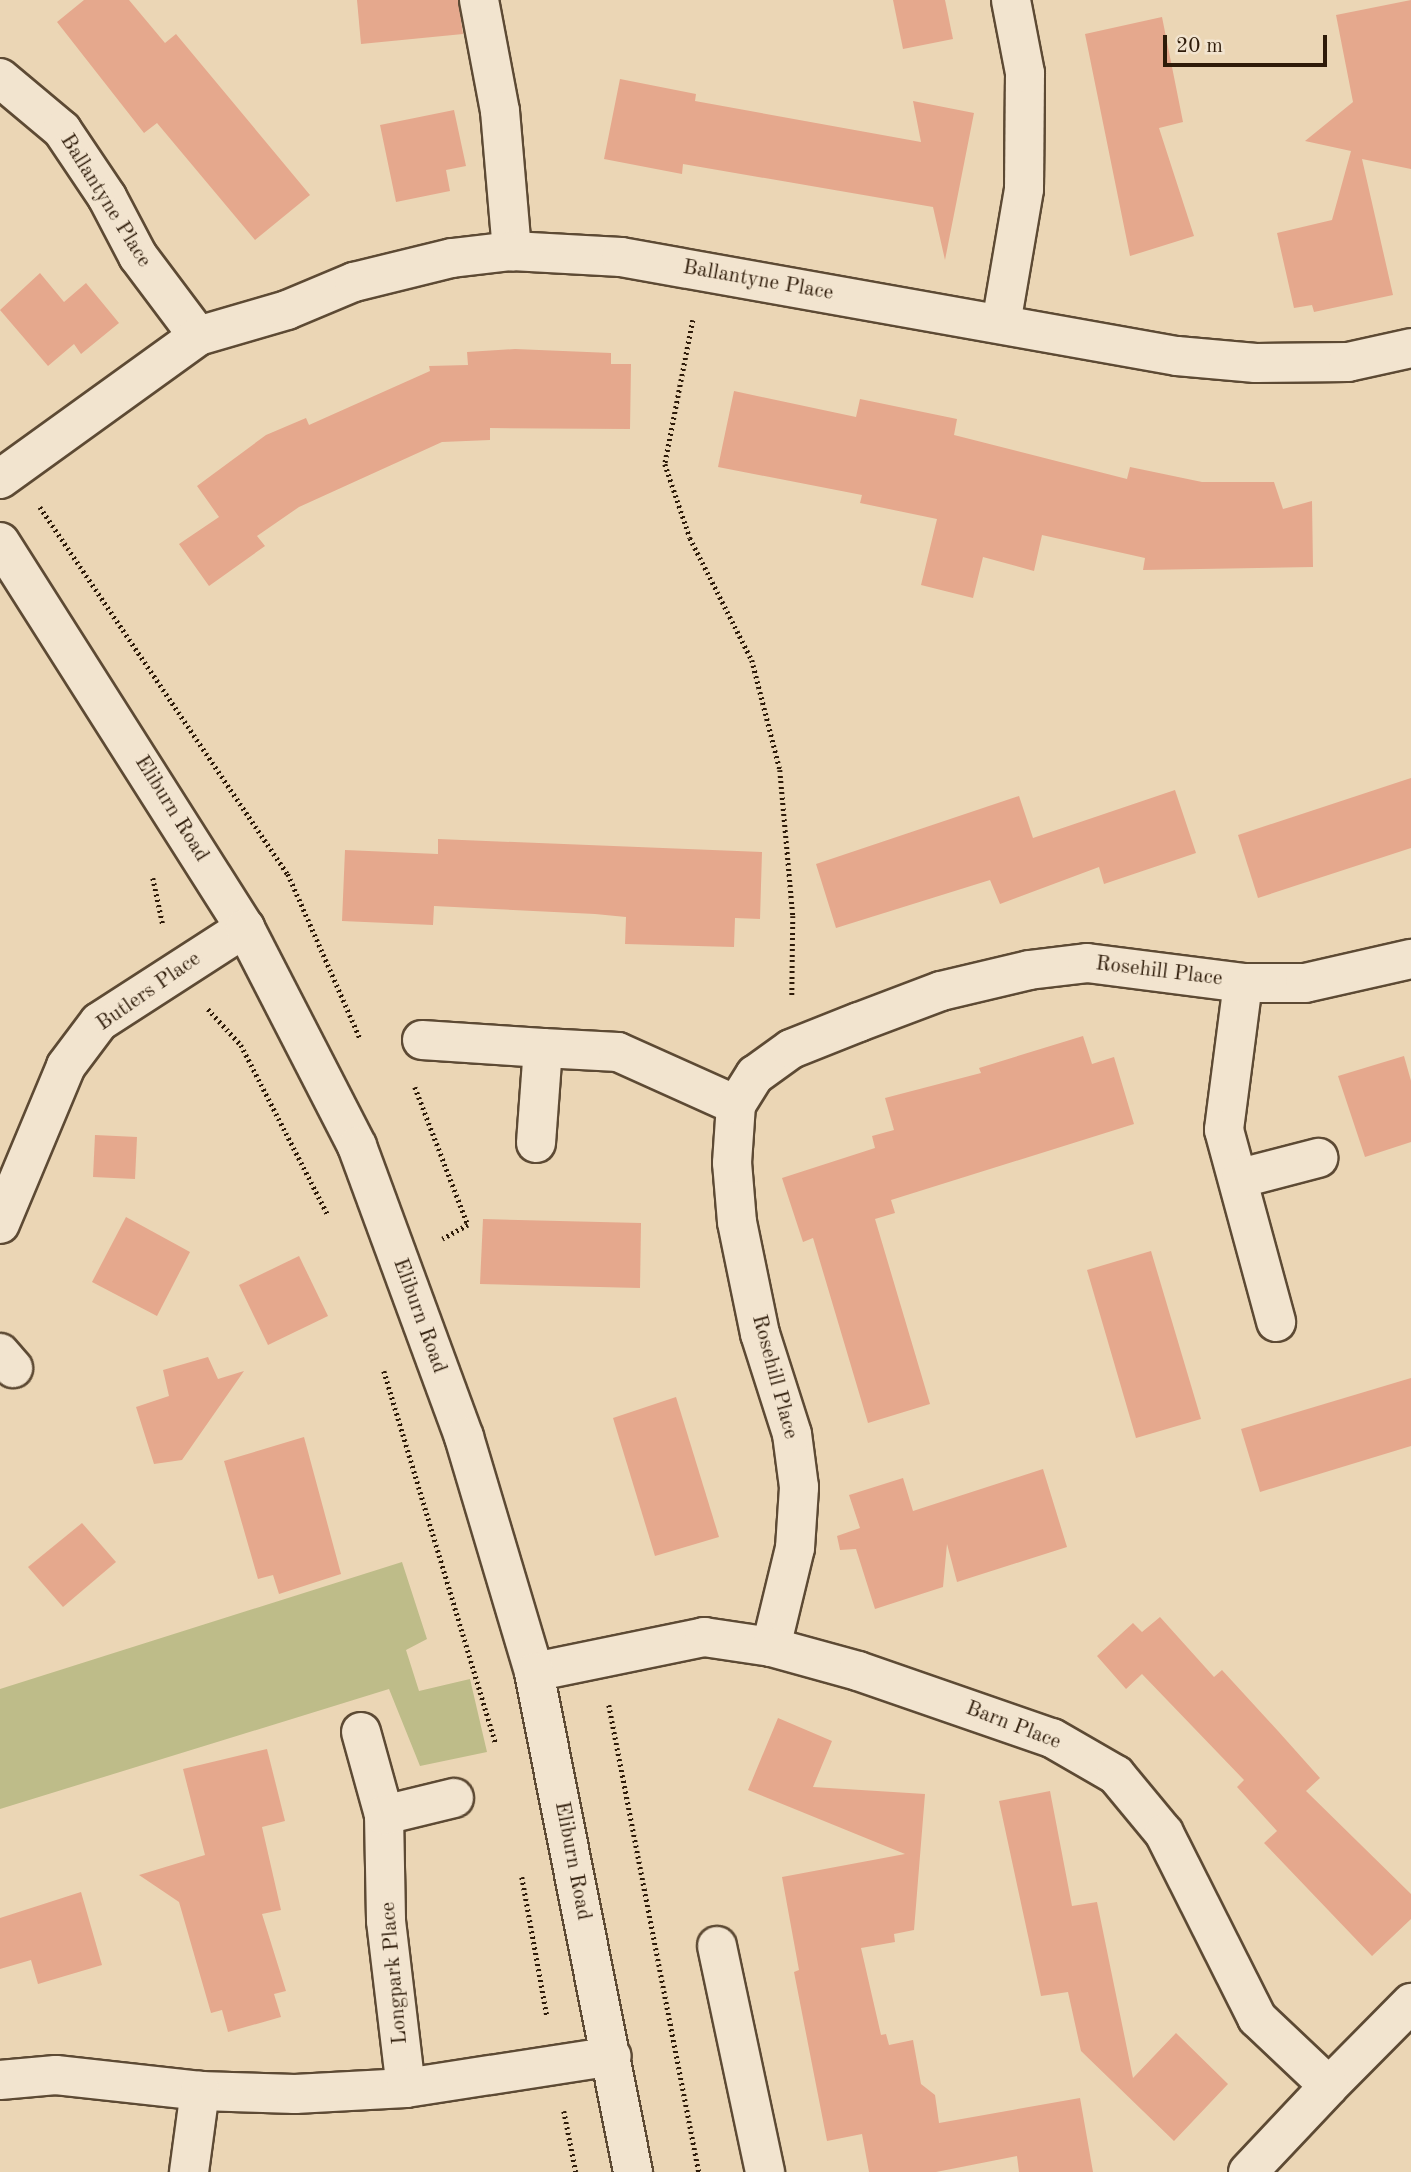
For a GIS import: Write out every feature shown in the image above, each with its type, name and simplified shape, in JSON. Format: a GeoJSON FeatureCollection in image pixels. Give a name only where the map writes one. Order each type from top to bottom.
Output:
{"type":"FeatureCollection","features":[{"type":"Feature","properties":{"kind":"street"},"geometry":{"type":"LineString","coordinates":[[479,0],[500,111],[512,251]]}},
{"type":"Feature","properties":{"kind":"street"},"geometry":{"type":"LineString","coordinates":[[1001,324],[1024,189],[1025,73],[1012,0]]}},
{"type":"Feature","properties":{"kind":"street","name":"Ballantyne Place"},"geometry":{"type":"LineString","coordinates":[[0,78],[62,130],[107,197],[138,256],[198,336]]}},
{"type":"Feature","properties":{"kind":"street","name":"Ballantyne Place"},"geometry":{"type":"LineString","coordinates":[[0,479],[198,336],[287,310],[354,282],[452,258],[512,251],[621,257],[1177,356],[1256,363],[1348,362],[1411,348]]}},
{"type":"Feature","properties":{"kind":"street","name":"Eliburn Road"},"geometry":{"type":"LineString","coordinates":[[0,542],[245,928],[357,1146],[464,1437],[534,1672],[633,2172]]}},
{"type":"Feature","properties":{"kind":"street","name":"Butlers Place"},"geometry":{"type":"LineString","coordinates":[[0,1224],[66,1066],[99,1023],[245,928]]}},
{"type":"Feature","properties":{"kind":"street","name":"Rosehill Place"},"geometry":{"type":"LineString","coordinates":[[771,1647],[795,1548],[799,1487],[792,1434],[760,1334],[737,1222],[732,1163],[736,1105],[755,1075],[791,1049],[941,991],[1029,970],[1087,963],[1243,983],[1305,983],[1411,959]]}},
{"type":"Feature","properties":{"kind":"street","name":"Rosehill Place"},"geometry":{"type":"LineString","coordinates":[[1243,983],[1224,1130],[1241,1178],[1276,1322]]}},
{"type":"Feature","properties":{"kind":"street"},"geometry":{"type":"LineString","coordinates":[[422,1040],[618,1052],[736,1105]]}},
{"type":"Feature","properties":{"kind":"street"},"geometry":{"type":"LineString","coordinates":[[536,1143],[543,1048]]}},
{"type":"Feature","properties":{"kind":"street"},"geometry":{"type":"LineString","coordinates":[[1241,1178],[1318,1158]]}},
{"type":"Feature","properties":{"kind":"street","name":"Barn Place"},"geometry":{"type":"LineString","coordinates":[[534,1672],[600,1656],[704,1637],[771,1647],[858,1671],[1052,1738],[1116,1775],[1164,1833],[1256,2018],[1329,2086]]}},
{"type":"Feature","properties":{"kind":"street","name":"Longpark Place"},"geometry":{"type":"LineString","coordinates":[[361,1732],[384,1815],[386,1921],[406,2088]]}},
{"type":"Feature","properties":{"kind":"street"},"geometry":{"type":"LineString","coordinates":[[384,1815],[454,1798]]}},
{"type":"Feature","properties":{"kind":"street"},"geometry":{"type":"LineString","coordinates":[[717,1946],[765,2172]]}},
{"type":"Feature","properties":{"kind":"street"},"geometry":{"type":"LineString","coordinates":[[1248,2172],[1411,2003]]}},
{"type":"Feature","properties":{"kind":"street"},"geometry":{"type":"LineString","coordinates":[[0,2080],[56,2074],[200,2091],[295,2094],[406,2088],[612,2056]]}},
{"type":"Feature","properties":{"kind":"street"},"geometry":{"type":"LineString","coordinates":[[189,2172],[200,2091]]}},
{"type":"Feature","properties":{"kind":"path"},"geometry":{"type":"LineString","coordinates":[[702,270],[665,464],[690,538],[752,660],[780,769],[793,916],[791,1049]]}},
{"type":"Feature","properties":{"kind":"path"},"geometry":{"type":"LineString","coordinates":[[152,872],[173,973],[241,1045],[334,1229]]}},
{"type":"Feature","properties":{"kind":"path"},"geometry":{"type":"LineString","coordinates":[[399,1263],[468,1225],[410,1075],[422,1040]]}},
{"type":"Feature","properties":{"kind":"path"},"geometry":{"type":"LineString","coordinates":[[381,1359],[497,1748]]}},
{"type":"Feature","properties":{"kind":"path"},"geometry":{"type":"LineString","coordinates":[[600,1656],[699,2172]]}},
{"type":"Feature","properties":{"kind":"path"},"geometry":{"type":"LineString","coordinates":[[520,1867],[576,2172]]}},
{"type":"Feature","properties":{"kind":"shaded area"},"geometry":{"type":"Polygon","coordinates":[[[402,1562],[427,1639],[406,1650],[419,1691],[470,1679],[487,1752],[420,1766],[389,1689],[0,1809],[0,1689],[402,1562]]]}},
{"type":"Feature","properties":{"kind":"building"},"geometry":{"type":"Polygon","coordinates":[[[84,0],[129,0],[165,43],[176,34],[310,195],[255,240],[157,123],[144,133],[57,22],[84,0]]]}},
{"type":"Feature","properties":{"kind":"building"},"geometry":{"type":"Polygon","coordinates":[[[357,0],[458,0],[463,34],[361,44],[357,0]]]}},
{"type":"Feature","properties":{"kind":"building"},"geometry":{"type":"Polygon","coordinates":[[[893,0],[945,0],[953,39],[903,49],[893,0]]]}},
{"type":"Feature","properties":{"kind":"building"},"geometry":{"type":"Polygon","coordinates":[[[1411,0],[1411,169],[1362,159],[1393,295],[1314,312],[1312,305],[1294,308],[1277,233],[1332,220],[1351,151],[1305,141],[1353,102],[1336,15],[1411,0]]]}},
{"type":"Feature","properties":{"kind":"building"},"geometry":{"type":"Polygon","coordinates":[[[1162,17],[1183,122],[1159,128],[1194,236],[1130,256],[1085,34],[1162,17]]]}},
{"type":"Feature","properties":{"kind":"building"},"geometry":{"type":"Polygon","coordinates":[[[620,79],[696,94],[695,101],[921,142],[913,101],[974,113],[945,260],[933,207],[683,164],[682,174],[604,159],[620,79]]]}},
{"type":"Feature","properties":{"kind":"building"},"geometry":{"type":"Polygon","coordinates":[[[454,110],[466,166],[446,170],[450,191],[396,202],[380,125],[454,110]]]}},
{"type":"Feature","properties":{"kind":"building"},"geometry":{"type":"Polygon","coordinates":[[[40,273],[64,302],[86,283],[119,323],[81,354],[74,344],[48,366],[0,310],[40,273]]]}},
{"type":"Feature","properties":{"kind":"building"},"geometry":{"type":"Polygon","coordinates":[[[515,349],[611,353],[611,364],[631,364],[630,429],[490,428],[490,440],[442,442],[299,507],[257,536],[265,546],[209,586],[179,544],[219,517],[197,486],[266,435],[306,418],[309,425],[430,371],[429,366],[468,365],[467,352],[515,349]]]}},
{"type":"Feature","properties":{"kind":"building"},"geometry":{"type":"Polygon","coordinates":[[[734,391],[856,417],[860,399],[957,419],[954,435],[1127,479],[1130,467],[1202,482],[1274,482],[1283,509],[1312,501],[1313,567],[1143,570],[1145,558],[1042,535],[1034,571],[983,557],[973,598],[921,585],[937,519],[860,503],[862,495],[718,467],[734,391]]]}},
{"type":"Feature","properties":{"kind":"building"},"geometry":{"type":"Polygon","coordinates":[[[1411,778],[1411,848],[1258,898],[1238,835],[1411,778]]]}},
{"type":"Feature","properties":{"kind":"building"},"geometry":{"type":"Polygon","coordinates":[[[1175,790],[1196,853],[1104,884],[1099,867],[1000,904],[990,880],[836,928],[816,864],[1019,796],[1033,838],[1175,790]]]}},
{"type":"Feature","properties":{"kind":"building"},"geometry":{"type":"Polygon","coordinates":[[[438,839],[762,852],[760,919],[735,918],[734,947],[625,944],[626,917],[595,914],[434,906],[433,925],[342,921],[345,850],[438,854],[438,839]]]}},
{"type":"Feature","properties":{"kind":"building"},"geometry":{"type":"Polygon","coordinates":[[[1083,1036],[1092,1064],[1114,1057],[1134,1124],[891,1200],[895,1213],[875,1219],[930,1404],[868,1423],[813,1238],[803,1242],[782,1178],[875,1148],[872,1136],[894,1130],[885,1098],[981,1073],[979,1068],[1083,1036]]]}},
{"type":"Feature","properties":{"kind":"building"},"geometry":{"type":"Polygon","coordinates":[[[1404,1056],[1411,1081],[1411,1142],[1365,1157],[1338,1076],[1404,1056]]]}},
{"type":"Feature","properties":{"kind":"building"},"geometry":{"type":"Polygon","coordinates":[[[95,1135],[137,1137],[135,1179],[93,1177],[95,1135]]]}},
{"type":"Feature","properties":{"kind":"building"},"geometry":{"type":"Polygon","coordinates":[[[126,1217],[190,1252],[157,1316],[92,1282],[126,1217]]]}},
{"type":"Feature","properties":{"kind":"building"},"geometry":{"type":"Polygon","coordinates":[[[483,1219],[641,1223],[640,1288],[480,1284],[483,1219]]]}},
{"type":"Feature","properties":{"kind":"building"},"geometry":{"type":"Polygon","coordinates":[[[1151,1251],[1201,1419],[1136,1438],[1087,1270],[1151,1251]]]}},
{"type":"Feature","properties":{"kind":"building"},"geometry":{"type":"Polygon","coordinates":[[[299,1256],[328,1316],[268,1345],[239,1285],[299,1256]]]}},
{"type":"Feature","properties":{"kind":"building"},"geometry":{"type":"Polygon","coordinates":[[[208,1357],[218,1379],[244,1371],[182,1460],[154,1464],[136,1407],[169,1396],[163,1370],[208,1357]]]}},
{"type":"Feature","properties":{"kind":"building"},"geometry":{"type":"Polygon","coordinates":[[[1411,1378],[1411,1446],[1260,1492],[1241,1429],[1411,1378]]]}},
{"type":"Feature","properties":{"kind":"building"},"geometry":{"type":"Polygon","coordinates":[[[676,1397],[719,1537],[655,1556],[613,1418],[676,1397]]]}},
{"type":"Feature","properties":{"kind":"building"},"geometry":{"type":"Polygon","coordinates":[[[304,1437],[341,1574],[279,1594],[273,1575],[258,1579],[224,1461],[304,1437]]]}},
{"type":"Feature","properties":{"kind":"building"},"geometry":{"type":"Polygon","coordinates":[[[1043,1469],[1067,1547],[957,1582],[947,1544],[943,1587],[875,1609],[856,1549],[840,1550],[837,1536],[860,1528],[849,1495],[903,1478],[913,1511],[1043,1469]]]}},
{"type":"Feature","properties":{"kind":"building"},"geometry":{"type":"Polygon","coordinates":[[[82,1523],[116,1562],[63,1607],[28,1567],[82,1523]]]}},
{"type":"Feature","properties":{"kind":"building"},"geometry":{"type":"Polygon","coordinates":[[[1160,1617],[1214,1677],[1222,1670],[1278,1731],[1320,1778],[1306,1791],[1411,1894],[1411,1919],[1372,1956],[1264,1843],[1277,1831],[1237,1787],[1244,1780],[1142,1674],[1126,1689],[1097,1656],[1133,1623],[1142,1632],[1160,1617]]]}},
{"type":"Feature","properties":{"kind":"building"},"geometry":{"type":"Polygon","coordinates":[[[778,1718],[832,1741],[813,1787],[925,1794],[914,1930],[894,1934],[895,1942],[861,1948],[881,2035],[886,2034],[889,2045],[913,2040],[921,2084],[935,2095],[939,2123],[1080,2098],[1093,2172],[1019,2172],[1017,2156],[936,2172],[869,2172],[862,2134],[827,2141],[794,1972],[799,1970],[782,1877],[905,1854],[748,1790],[778,1718]]]}},
{"type":"Feature","properties":{"kind":"building"},"geometry":{"type":"Polygon","coordinates":[[[267,1749],[285,1821],[262,1827],[281,1910],[262,1914],[286,1991],[274,1994],[281,2017],[228,2032],[222,2010],[211,2013],[179,1902],[139,1875],[205,1855],[183,1769],[267,1749]]]}},
{"type":"Feature","properties":{"kind":"building"},"geometry":{"type":"Polygon","coordinates":[[[1050,1791],[1072,1906],[1097,1902],[1133,2078],[1176,2033],[1228,2084],[1174,2141],[1081,2051],[1068,1992],[1041,1996],[999,1801],[1050,1791]]]}},
{"type":"Feature","properties":{"kind":"building"},"geometry":{"type":"Polygon","coordinates":[[[81,1892],[102,1965],[38,1984],[31,1960],[0,1969],[0,1918],[81,1892]]]}}]}
